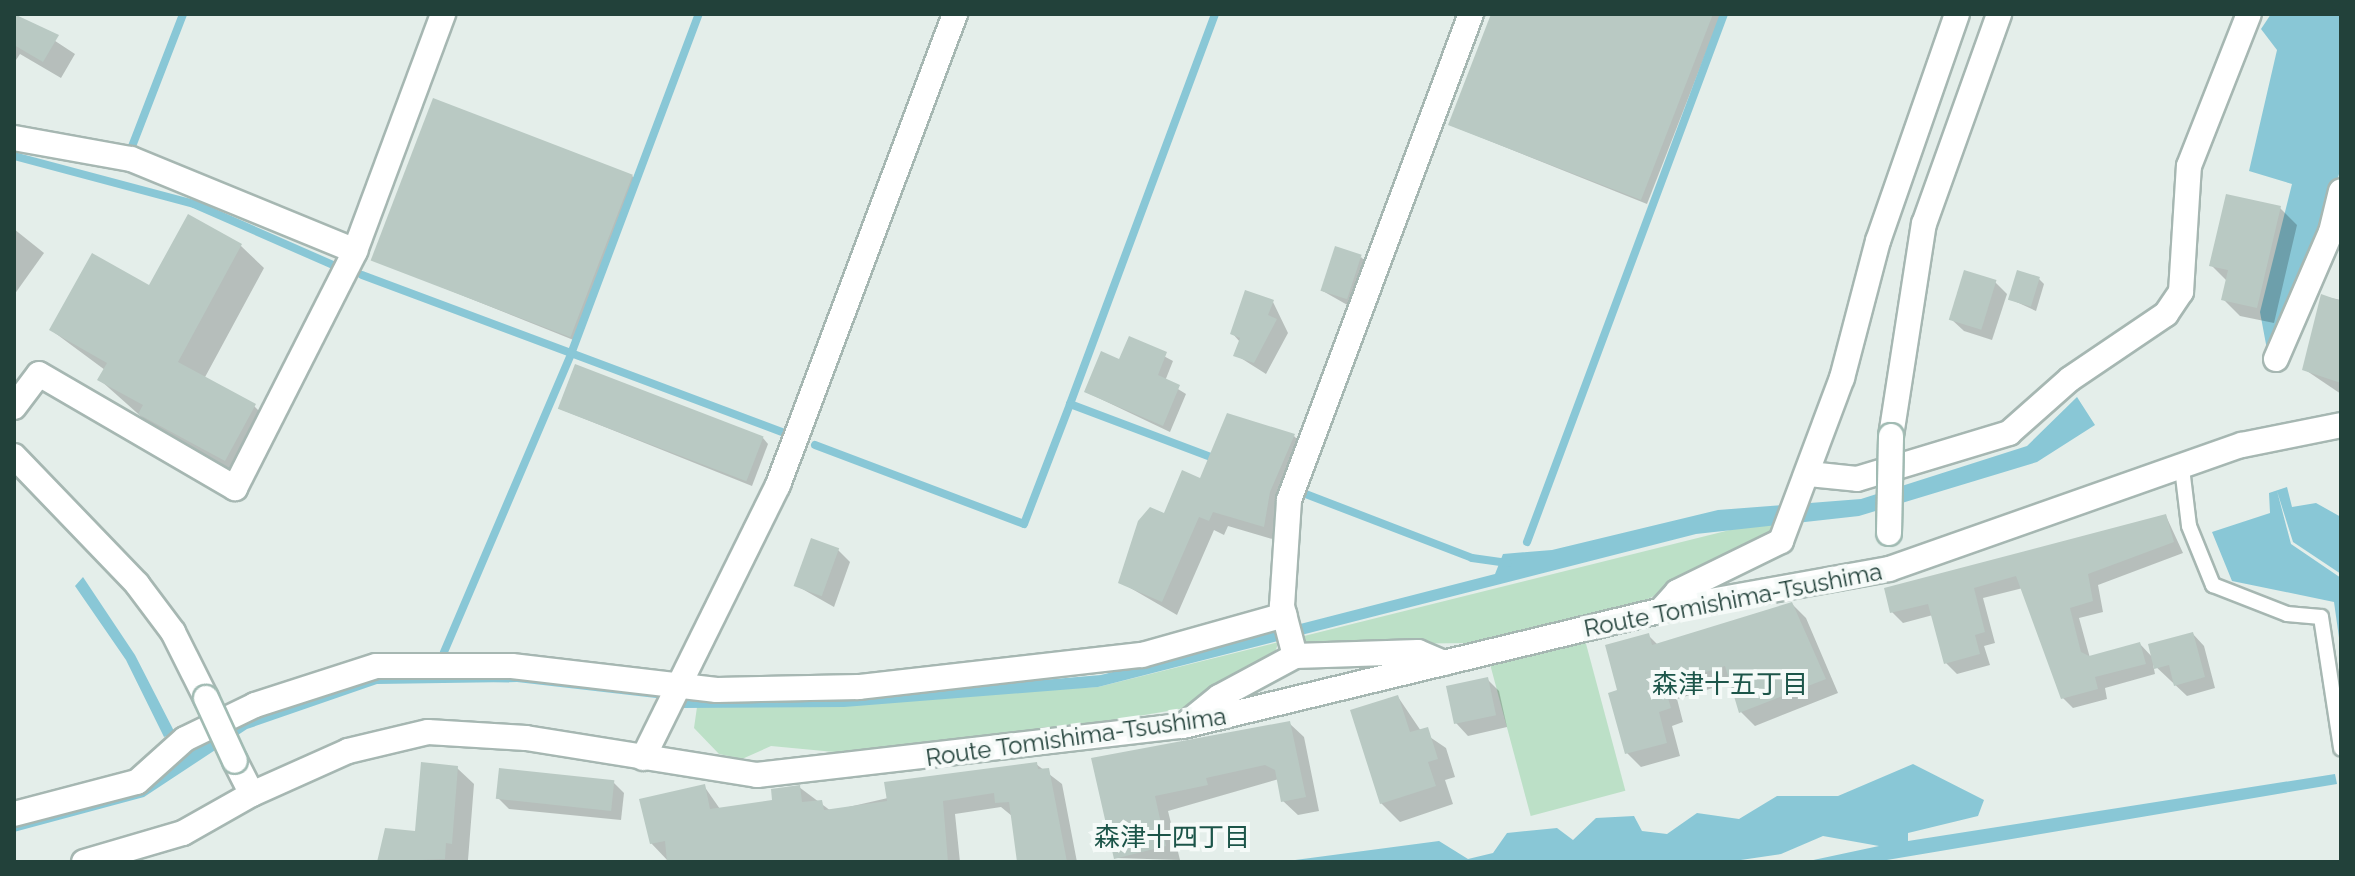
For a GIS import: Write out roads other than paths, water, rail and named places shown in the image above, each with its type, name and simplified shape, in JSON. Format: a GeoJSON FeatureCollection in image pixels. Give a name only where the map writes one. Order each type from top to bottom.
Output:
{"type":"FeatureCollection","features":[{"type":"Feature","properties":{"kind":"street"},"geometry":{"type":"LineString","coordinates":[[14,407],[39,374],[235,488],[355,251],[443,14]]}},
{"type":"Feature","properties":{"kind":"street"},"geometry":{"type":"LineString","coordinates":[[643,758],[778,485],[955,14]]}},
{"type":"Feature","properties":{"kind":"street"},"geometry":{"type":"LineString","coordinates":[[1183,726],[1289,634],[1289,500],[1471,14]]}},
{"type":"Feature","properties":{"kind":"street"},"geometry":{"type":"LineString","coordinates":[[1661,610],[1677,592],[1765,554],[1786,529],[1809,474],[1878,241],[1957,14]]}},
{"type":"Feature","properties":{"kind":"street"},"geometry":{"type":"LineString","coordinates":[[1889,569],[1891,436],[1924,224],[1999,14]]}},
{"type":"Feature","properties":{"kind":"street"},"geometry":{"type":"LineString","coordinates":[[1809,474],[1857,479],[2009,433],[2070,379],[2166,314],[2181,292],[2189,166],[2249,14]]}},
{"type":"Feature","properties":{"kind":"street"},"geometry":{"type":"LineString","coordinates":[[14,138],[131,159],[355,251]]}},
{"type":"Feature","properties":{"kind":"street"},"geometry":{"type":"LineString","coordinates":[[2276,359],[2336,234],[2341,191]]}},
{"type":"Feature","properties":{"kind":"street","name":"Route Tomishima-Tsushima"},"geometry":{"type":"LineString","coordinates":[[84,862],[183,833],[252,794],[348,751],[428,732],[526,738],[643,758],[771,774],[1183,726],[1661,610],[1889,569],[2301,427],[2341,425]]}},
{"type":"Feature","properties":{"kind":"street"},"geometry":{"type":"LineString","coordinates":[[14,456],[137,584],[173,632],[252,794]]}},
{"type":"Feature","properties":{"kind":"street"},"geometry":{"type":"LineString","coordinates":[[14,814],[137,782],[165,751],[213,726],[376,666],[512,666],[678,685],[843,688],[987,676],[1289,634],[1418,652],[1444,663]]}},
{"type":"Feature","properties":{"kind":"lane"},"geometry":{"type":"LineString","coordinates":[[2182,468],[2189,526],[2213,585],[2287,614],[2321,617],[2341,748]]}},
{"type":"Feature","properties":{"kind":"water"},"geometry":{"type":"Polygon","coordinates":[[[2271,14],[2341,14],[2341,167],[2321,237],[2268,355],[2260,312],[2292,184],[2249,171],[2277,50],[2261,29],[2271,14]]]}},
{"type":"Feature","properties":{"kind":"water"},"geometry":{"type":"Polygon","coordinates":[[[2077,397],[2095,425],[2037,462],[1859,516],[1696,534],[1098,687],[844,707],[682,708],[656,698],[517,682],[377,684],[247,729],[144,797],[14,832],[14,821],[243,720],[377,675],[420,670],[888,693],[1101,675],[1495,574],[1503,554],[1552,550],[1718,510],[1861,499],[2027,446],[2077,397]]]}},
{"type":"Feature","properties":{"kind":"water"},"geometry":{"type":"Polygon","coordinates":[[[2287,487],[2292,507],[2316,503],[2341,517],[2341,574],[2293,542],[2277,491],[2291,544],[2341,578],[2341,652],[2334,602],[2232,581],[2212,532],[2270,513],[2269,493],[2287,487]]]}},
{"type":"Feature","properties":{"kind":"water"},"geometry":{"type":"Polygon","coordinates":[[[83,577],[135,655],[175,733],[164,737],[126,660],[75,586],[83,577]]]}},
{"type":"Feature","properties":{"kind":"water"},"geometry":{"type":"Polygon","coordinates":[[[1913,764],[1984,800],[1978,816],[1908,833],[1908,841],[2335,774],[2337,784],[1875,862],[1804,862],[1879,846],[1823,836],[1781,854],[1727,862],[1280,862],[1439,841],[1468,859],[1493,853],[1507,833],[1557,828],[1573,840],[1596,818],[1634,816],[1642,831],[1667,834],[1697,813],[1739,819],[1777,796],[1838,796],[1913,764]]]}},
{"type":"Feature","properties":{"kind":"waterway"},"geometry":{"type":"LineString","coordinates":[[131,149],[183,14]]}},
{"type":"Feature","properties":{"kind":"waterway"},"geometry":{"type":"LineString","coordinates":[[444,652],[571,354],[699,14]]}},
{"type":"Feature","properties":{"kind":"waterway"},"geometry":{"type":"LineString","coordinates":[[1070,404],[1215,14]]}},
{"type":"Feature","properties":{"kind":"waterway"},"geometry":{"type":"LineString","coordinates":[[1527,542],[1724,14]]}},
{"type":"Feature","properties":{"kind":"waterway"},"geometry":{"type":"LineString","coordinates":[[14,156],[194,204],[335,266]]}},
{"type":"Feature","properties":{"kind":"waterway"},"geometry":{"type":"LineString","coordinates":[[362,275],[783,432]]}},
{"type":"Feature","properties":{"kind":"waterway"},"geometry":{"type":"LineString","coordinates":[[815,445],[1024,524],[1070,404],[1216,459]]}},
{"type":"Feature","properties":{"kind":"waterway"},"geometry":{"type":"LineString","coordinates":[[1303,493],[1472,558],[1508,563]]}},
{"type":"Feature","properties":{"kind":"district","name":"森津十五丁目"},"geometry":{"type":"Point","coordinates":[1730,685]}},
{"type":"Feature","properties":{"kind":"district","name":"森津十四丁目"},"geometry":{"type":"Point","coordinates":[1172,838]}}]}
